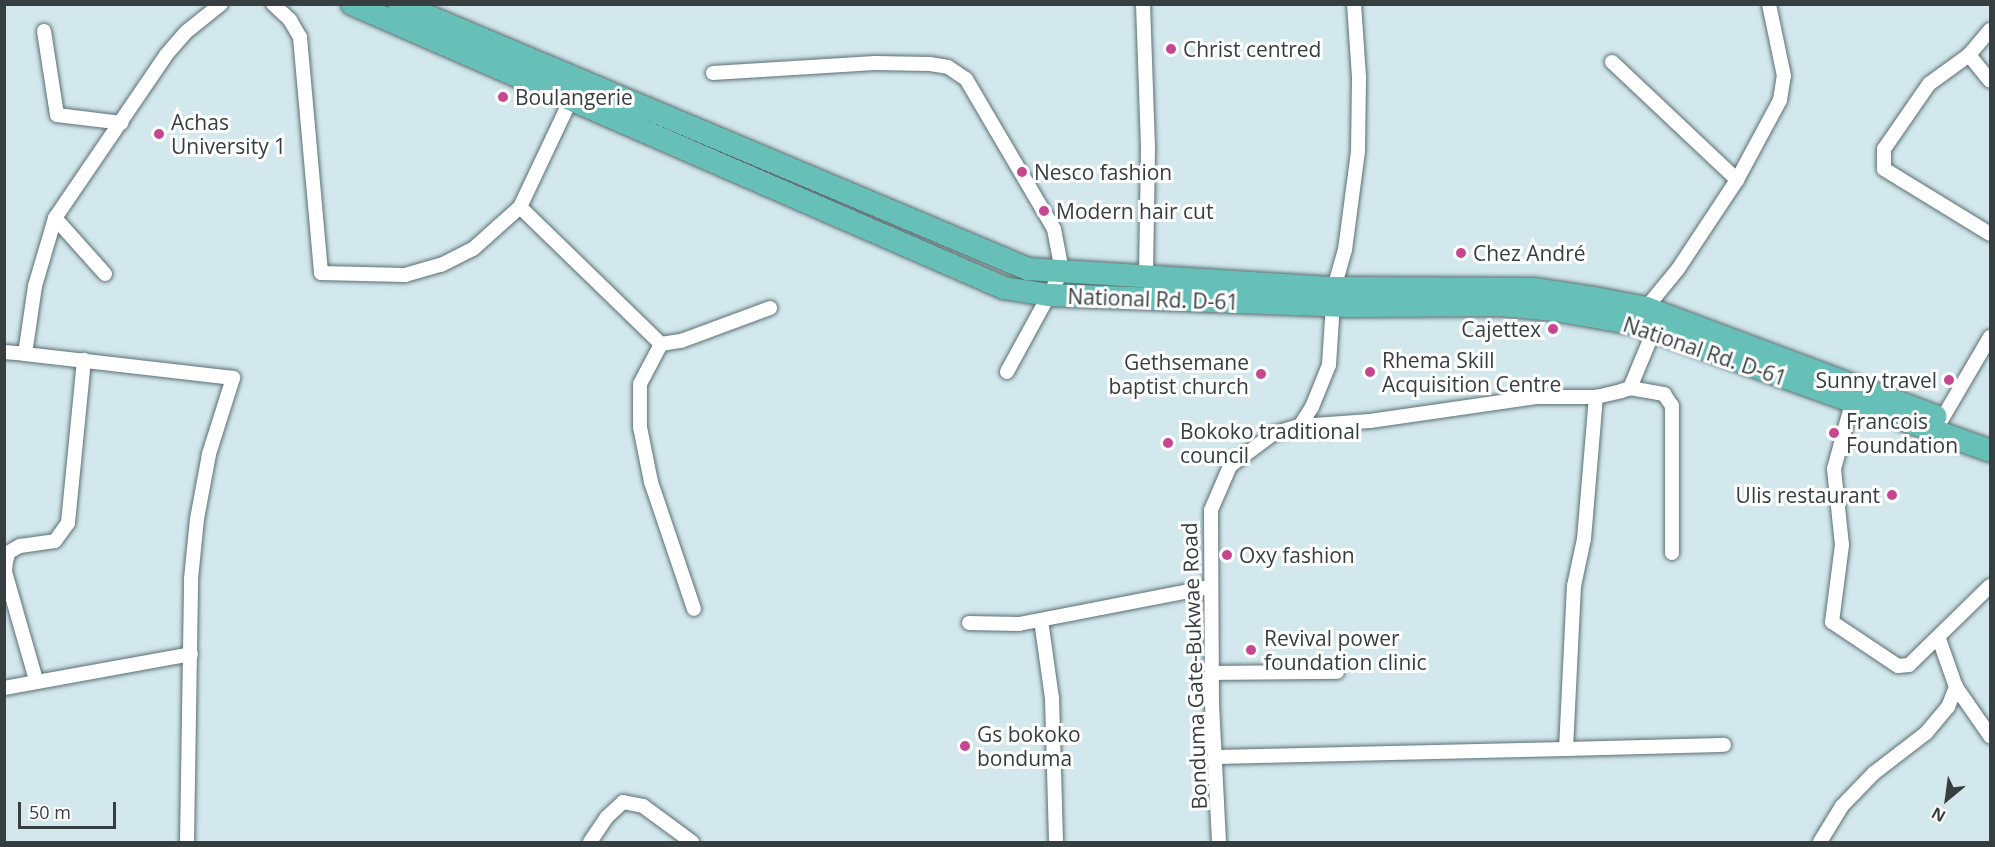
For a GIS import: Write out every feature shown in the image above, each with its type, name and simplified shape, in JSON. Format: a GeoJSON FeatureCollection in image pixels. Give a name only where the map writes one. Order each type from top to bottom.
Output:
{"type":"FeatureCollection","features":[{"type":"Feature","properties":{"kind":"highway","name":"National Rd. D-61"},"geometry":{"type":"LineString","coordinates":[[352,4],[1004,288],[1049,295],[1333,297],[1502,305],[1555,310],[1654,330],[1990,451]]}},
{"type":"Feature","properties":{"kind":"highway","name":"National Rd. D-61"},"geometry":{"type":"LineString","coordinates":[[399,4],[1005,262],[1028,269],[1146,276],[1333,297],[1535,289],[1646,308],[1990,435]]}},
{"type":"Feature","properties":{"kind":"street"},"geometry":{"type":"LineString","coordinates":[[25,354],[35,286],[55,218],[166,56],[186,32],[221,4]]}},
{"type":"Feature","properties":{"kind":"street"},"geometry":{"type":"LineString","coordinates":[[273,4],[290,20],[300,37],[321,273],[405,275],[441,265],[473,249],[520,207],[571,99]]}},
{"type":"Feature","properties":{"kind":"street"},"geometry":{"type":"LineString","coordinates":[[1143,4],[1148,148],[1146,276]]}},
{"type":"Feature","properties":{"kind":"street"},"geometry":{"type":"LineString","coordinates":[[1300,426],[1312,407],[1329,365],[1333,297],[1346,250],[1358,152],[1359,77],[1354,4]]}},
{"type":"Feature","properties":{"kind":"street"},"geometry":{"type":"LineString","coordinates":[[1646,308],[1678,269],[1737,180],[1780,100],[1784,76],[1769,4]]}},
{"type":"Feature","properties":{"kind":"street"},"geometry":{"type":"LineString","coordinates":[[1990,30],[1970,55],[1929,84],[1884,149],[1884,169],[1990,234]]}},
{"type":"Feature","properties":{"kind":"street"},"geometry":{"type":"LineString","coordinates":[[44,31],[57,114],[122,123]]}},
{"type":"Feature","properties":{"kind":"street"},"geometry":{"type":"LineString","coordinates":[[1970,55],[1990,81]]}},
{"type":"Feature","properties":{"kind":"street"},"geometry":{"type":"LineString","coordinates":[[1612,62],[1737,180]]}},
{"type":"Feature","properties":{"kind":"street"},"geometry":{"type":"LineString","coordinates":[[713,73],[875,63],[948,67],[966,79],[1054,229],[1062,271],[1007,372]]}},
{"type":"Feature","properties":{"kind":"street"},"geometry":{"type":"LineString","coordinates":[[520,207],[661,344]]}},
{"type":"Feature","properties":{"kind":"street"},"geometry":{"type":"LineString","coordinates":[[55,218],[105,274]]}},
{"type":"Feature","properties":{"kind":"street"},"geometry":{"type":"LineString","coordinates":[[661,344],[681,341],[771,308]]}},
{"type":"Feature","properties":{"kind":"street"},"geometry":{"type":"LineString","coordinates":[[1654,330],[1630,388],[1664,394],[1672,406],[1672,553]]}},
{"type":"Feature","properties":{"kind":"street"},"geometry":{"type":"LineString","coordinates":[[1942,419],[1990,337]]}},
{"type":"Feature","properties":{"kind":"street"},"geometry":{"type":"LineString","coordinates":[[661,344],[640,384],[640,427],[651,482],[694,609]]}},
{"type":"Feature","properties":{"kind":"street"},"geometry":{"type":"LineString","coordinates":[[4,352],[233,378],[209,454],[197,519],[191,654],[187,843]]}},
{"type":"Feature","properties":{"kind":"street"},"geometry":{"type":"LineString","coordinates":[[36,680],[5,572],[6,561],[9,552],[20,546],[56,541],[68,524],[84,360]]}},
{"type":"Feature","properties":{"kind":"street","name":"Bonduma Gate-Bukwae Road"},"geometry":{"type":"LineString","coordinates":[[1219,843],[1210,587],[1211,510],[1219,485],[1230,466],[1249,449],[1273,434],[1300,426],[1370,421],[1536,397],[1596,397],[1630,388]]}},
{"type":"Feature","properties":{"kind":"street"},"geometry":{"type":"LineString","coordinates":[[1566,749],[1572,614],[1584,539],[1596,397]]}},
{"type":"Feature","properties":{"kind":"street"},"geometry":{"type":"LineString","coordinates":[[1852,403],[1834,469],[1842,545],[1832,622],[1898,666],[1909,665],[1939,639],[1990,586]]}},
{"type":"Feature","properties":{"kind":"street"},"geometry":{"type":"LineString","coordinates":[[969,623],[1020,624],[1210,587]]}},
{"type":"Feature","properties":{"kind":"street"},"geometry":{"type":"LineString","coordinates":[[1041,620],[1052,698],[1056,843]]}},
{"type":"Feature","properties":{"kind":"street"},"geometry":{"type":"LineString","coordinates":[[1939,639],[1956,687],[1990,736]]}},
{"type":"Feature","properties":{"kind":"street"},"geometry":{"type":"LineString","coordinates":[[4,688],[36,680],[191,654]]}},
{"type":"Feature","properties":{"kind":"street"},"geometry":{"type":"LineString","coordinates":[[1213,673],[1337,672]]}},
{"type":"Feature","properties":{"kind":"street"},"geometry":{"type":"LineString","coordinates":[[1820,843],[1842,806],[1874,773],[1926,733],[1948,707],[1956,687]]}},
{"type":"Feature","properties":{"kind":"street"},"geometry":{"type":"LineString","coordinates":[[1216,757],[1724,745]]}},
{"type":"Feature","properties":{"kind":"street"},"geometry":{"type":"LineString","coordinates":[[590,843],[607,817],[623,802],[642,806],[692,843]]}},
{"type":"Feature","properties":{"kind":"place","name":"Christ centred"},"geometry":{"type":"Point","coordinates":[1171,49]}},
{"type":"Feature","properties":{"kind":"place","name":"Boulangerie"},"geometry":{"type":"Point","coordinates":[503,97]}},
{"type":"Feature","properties":{"kind":"place","name":"Achas University 1"},"geometry":{"type":"Point","coordinates":[159,134]}},
{"type":"Feature","properties":{"kind":"place","name":"Nesco fashion"},"geometry":{"type":"Point","coordinates":[1022,172]}},
{"type":"Feature","properties":{"kind":"place","name":"Modern hair cut"},"geometry":{"type":"Point","coordinates":[1044,211]}},
{"type":"Feature","properties":{"kind":"place","name":"Chez André"},"geometry":{"type":"Point","coordinates":[1461,253]}},
{"type":"Feature","properties":{"kind":"place","name":"Cajettex"},"geometry":{"type":"Point","coordinates":[1553,329]}},
{"type":"Feature","properties":{"kind":"place","name":"Rhema Skill Acquisition Centre"},"geometry":{"type":"Point","coordinates":[1370,372]}},
{"type":"Feature","properties":{"kind":"place","name":"Gethsemane baptist church"},"geometry":{"type":"Point","coordinates":[1261,374]}},
{"type":"Feature","properties":{"kind":"place","name":"Sunny travel"},"geometry":{"type":"Point","coordinates":[1949,380]}},
{"type":"Feature","properties":{"kind":"place","name":"Francois Foundation"},"geometry":{"type":"Point","coordinates":[1834,433]}},
{"type":"Feature","properties":{"kind":"place","name":"Bokoko traditional council"},"geometry":{"type":"Point","coordinates":[1168,443]}},
{"type":"Feature","properties":{"kind":"place","name":"Ulis restaurant"},"geometry":{"type":"Point","coordinates":[1892,495]}},
{"type":"Feature","properties":{"kind":"place","name":"Oxy fashion"},"geometry":{"type":"Point","coordinates":[1227,555]}},
{"type":"Feature","properties":{"kind":"place","name":"Revival power foundation clinic"},"geometry":{"type":"Point","coordinates":[1251,650]}},
{"type":"Feature","properties":{"kind":"place","name":"Gs bokoko bonduma"},"geometry":{"type":"Point","coordinates":[965,746]}}]}
